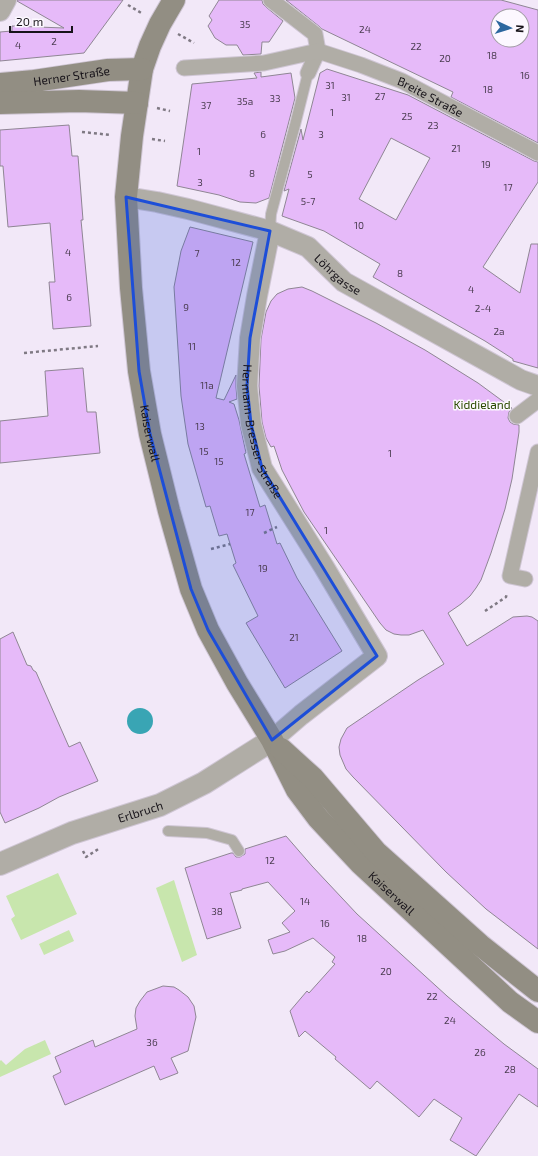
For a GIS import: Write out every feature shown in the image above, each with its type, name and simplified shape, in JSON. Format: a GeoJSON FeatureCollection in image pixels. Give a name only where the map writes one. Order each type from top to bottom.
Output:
{"type":"FeatureCollection","features":[{"type":"Feature","properties":{"kind":"main road","name":"Kaiserwall"},"geometry":{"type":"LineString","coordinates":[[174,0],[160,24],[150,46],[142,70],[126,197],[131,288],[139,371],[150,434],[169,511],[191,589],[208,630],[237,683],[272,740],[297,790],[318,818],[361,864],[510,1002],[538,1022]]}},
{"type":"Feature","properties":{"kind":"main road","name":"Herner Straße"},"geometry":{"type":"LineString","coordinates":[[0,84],[34,81],[108,70],[142,70]]}},
{"type":"Feature","properties":{"kind":"main road","name":"Herner Straße"},"geometry":{"type":"LineString","coordinates":[[0,103],[78,101],[137,103]]}},
{"type":"Feature","properties":{"kind":"main road","name":"Kaiserwall"},"geometry":{"type":"LineString","coordinates":[[272,740],[312,778],[376,852],[480,945],[538,991]]}},
{"type":"Feature","properties":{"kind":"street"},"geometry":{"type":"LineString","coordinates":[[0,10],[6,0]]}},
{"type":"Feature","properties":{"kind":"street"},"geometry":{"type":"LineString","coordinates":[[184,68],[264,63],[318,51],[315,34],[274,1]]}},
{"type":"Feature","properties":{"kind":"street","name":"Hermann-Bresser-Straße"},"geometry":{"type":"LineString","coordinates":[[308,73],[318,51]]}},
{"type":"Feature","properties":{"kind":"street","name":"Breite Straße"},"geometry":{"type":"LineString","coordinates":[[318,51],[361,65],[402,81],[538,153]]}},
{"type":"Feature","properties":{"kind":"street","name":"Löhrgasse"},"geometry":{"type":"LineString","coordinates":[[126,197],[188,209],[270,231],[308,247],[344,282],[521,380],[538,386]]}},
{"type":"Feature","properties":{"kind":"street","name":"Hermann-Bresser-Straße"},"geometry":{"type":"LineString","coordinates":[[270,231],[250,338],[247,386],[251,424],[262,468],[378,656],[300,716],[272,740]]}},
{"type":"Feature","properties":{"kind":"street"},"geometry":{"type":"LineString","coordinates":[[517,416],[538,400]]}},
{"type":"Feature","properties":{"kind":"street"},"geometry":{"type":"LineString","coordinates":[[518,578],[538,452]]}},
{"type":"Feature","properties":{"kind":"street","name":"Erlbruch"},"geometry":{"type":"LineString","coordinates":[[0,864],[72,833],[160,805],[204,783],[272,740]]}},
{"type":"Feature","properties":{"kind":"lane","name":"Hermann-Bresser-Straße"},"geometry":{"type":"LineString","coordinates":[[270,231],[270,214],[308,73]]}},
{"type":"Feature","properties":{"kind":"lane"},"geometry":{"type":"LineString","coordinates":[[168,832],[207,833],[232,840],[239,851]]}},
{"type":"Feature","properties":{"kind":"path"},"geometry":{"type":"LineString","coordinates":[[24,353],[98,346]]}},
{"type":"Feature","properties":{"kind":"path"},"geometry":{"type":"LineString","coordinates":[[264,533],[281,526]]}},
{"type":"Feature","properties":{"kind":"path"},"geometry":{"type":"LineString","coordinates":[[211,550],[230,544]]}},
{"type":"Feature","properties":{"kind":"path"},"geometry":{"type":"LineString","coordinates":[[485,611],[506,597],[518,578]]}},
{"type":"Feature","properties":{"kind":"highlighted area"},"geometry":{"type":"Polygon","coordinates":[[[126,197],[270,231],[250,338],[247,386],[251,424],[262,468],[377,656],[272,740],[208,630],[191,589],[150,434],[139,371],[126,197]]]}},
{"type":"Feature","properties":{"kind":"green space"},"geometry":{"type":"Polygon","coordinates":[[[58,873],[77,914],[21,940],[11,919],[15,916],[6,896],[58,873]]]}},
{"type":"Feature","properties":{"kind":"green space"},"geometry":{"type":"Polygon","coordinates":[[[174,880],[197,955],[182,962],[156,888],[174,880]]]}},
{"type":"Feature","properties":{"kind":"green space"},"geometry":{"type":"Polygon","coordinates":[[[69,930],[74,941],[44,955],[39,944],[69,930]]]}},
{"type":"Feature","properties":{"kind":"green space"},"geometry":{"type":"Polygon","coordinates":[[[45,1040],[51,1054],[0,1077],[1,1060],[6,1065],[25,1049],[45,1040]]]}},
{"type":"Feature","properties":{"kind":"water"},"geometry":{"type":"Polygon","coordinates":[[[140,708],[149,712],[153,721],[149,730],[140,734],[131,730],[127,721],[131,712],[140,708]]]}},
{"type":"Feature","properties":{"kind":"building"},"geometry":{"type":"Polygon","coordinates":[[[17,0],[123,0],[84,53],[0,61],[0,32],[12,31],[12,26],[64,28],[17,0]]]}},
{"type":"Feature","properties":{"kind":"building"},"geometry":{"type":"Polygon","coordinates":[[[219,0],[262,0],[266,7],[283,21],[269,42],[262,42],[261,54],[243,55],[237,45],[226,45],[215,38],[208,26],[212,20],[209,16],[219,0]]]}},
{"type":"Feature","properties":{"kind":"building"},"geometry":{"type":"Polygon","coordinates":[[[286,0],[501,0],[538,10],[538,143],[451,97],[453,92],[322,29],[286,0]]]}},
{"type":"Feature","properties":{"kind":"building"},"geometry":{"type":"Polygon","coordinates":[[[327,69],[408,95],[538,162],[538,182],[483,267],[520,293],[531,244],[538,244],[538,368],[513,361],[513,359],[485,341],[373,277],[380,264],[324,231],[282,216],[289,189],[284,191],[301,129],[303,140],[320,73],[327,69]],[[391,138],[359,199],[396,220],[430,158],[391,138]]]}},
{"type":"Feature","properties":{"kind":"building"},"geometry":{"type":"Polygon","coordinates":[[[261,72],[261,77],[291,73],[295,98],[269,198],[256,203],[240,202],[219,195],[177,186],[192,84],[257,78],[254,73],[261,72]]]}},
{"type":"Feature","properties":{"kind":"building"},"geometry":{"type":"Polygon","coordinates":[[[69,125],[72,156],[78,156],[83,220],[81,220],[91,326],[53,329],[49,282],[55,282],[50,223],[8,227],[3,166],[0,166],[0,130],[69,125]]]}},
{"type":"Feature","properties":{"kind":"building"},"geometry":{"type":"Polygon","coordinates":[[[190,227],[253,242],[216,398],[224,400],[236,375],[237,399],[229,402],[234,404],[239,420],[246,453],[244,454],[260,507],[265,505],[277,544],[280,543],[297,578],[342,651],[285,688],[246,623],[258,616],[233,565],[236,563],[227,534],[219,536],[210,506],[206,507],[188,444],[181,396],[174,287],[181,251],[190,227]]]}},
{"type":"Feature","properties":{"kind":"building"},"geometry":{"type":"Polygon","coordinates":[[[302,287],[376,323],[425,350],[478,383],[512,408],[509,412],[508,418],[513,424],[519,425],[512,479],[505,509],[481,580],[470,596],[448,613],[467,646],[513,617],[527,616],[538,621],[538,949],[486,909],[446,872],[353,777],[346,769],[340,755],[339,747],[341,739],[347,728],[444,664],[423,630],[409,635],[394,634],[386,630],[380,623],[304,512],[282,470],[274,446],[271,447],[266,438],[262,422],[259,386],[261,339],[266,312],[271,301],[277,294],[288,289],[302,287]]]}},
{"type":"Feature","properties":{"kind":"building"},"geometry":{"type":"Polygon","coordinates":[[[83,368],[87,412],[96,412],[100,453],[0,463],[0,421],[48,416],[45,371],[83,368]]]}},
{"type":"Feature","properties":{"kind":"building"},"geometry":{"type":"Polygon","coordinates":[[[13,632],[27,665],[31,666],[36,672],[69,747],[80,742],[98,781],[59,797],[39,808],[5,823],[0,812],[0,639],[13,632]]]}},
{"type":"Feature","properties":{"kind":"building"},"geometry":{"type":"Polygon","coordinates":[[[286,836],[357,914],[447,996],[504,1044],[538,1069],[538,1107],[519,1094],[476,1156],[450,1140],[462,1118],[434,1099],[419,1117],[377,1081],[370,1089],[335,1059],[336,1057],[305,1031],[299,1037],[290,1011],[307,991],[309,993],[335,964],[332,962],[335,957],[313,938],[285,951],[273,954],[268,940],[290,932],[282,923],[295,911],[268,882],[230,893],[241,928],[207,939],[185,868],[231,853],[233,853],[236,857],[240,857],[245,854],[245,849],[286,836]]]}},
{"type":"Feature","properties":{"kind":"building"},"geometry":{"type":"Polygon","coordinates":[[[163,986],[174,987],[188,997],[194,1006],[196,1017],[188,1051],[171,1058],[178,1073],[160,1080],[154,1066],[65,1105],[53,1076],[61,1072],[55,1057],[93,1040],[95,1047],[137,1029],[135,1016],[136,1008],[140,1001],[147,992],[163,986]]]}},
{"type":"Feature","properties":{"kind":"park label","name":"Kiddieland"},"geometry":{"type":"Point","coordinates":[482,404]}}]}
